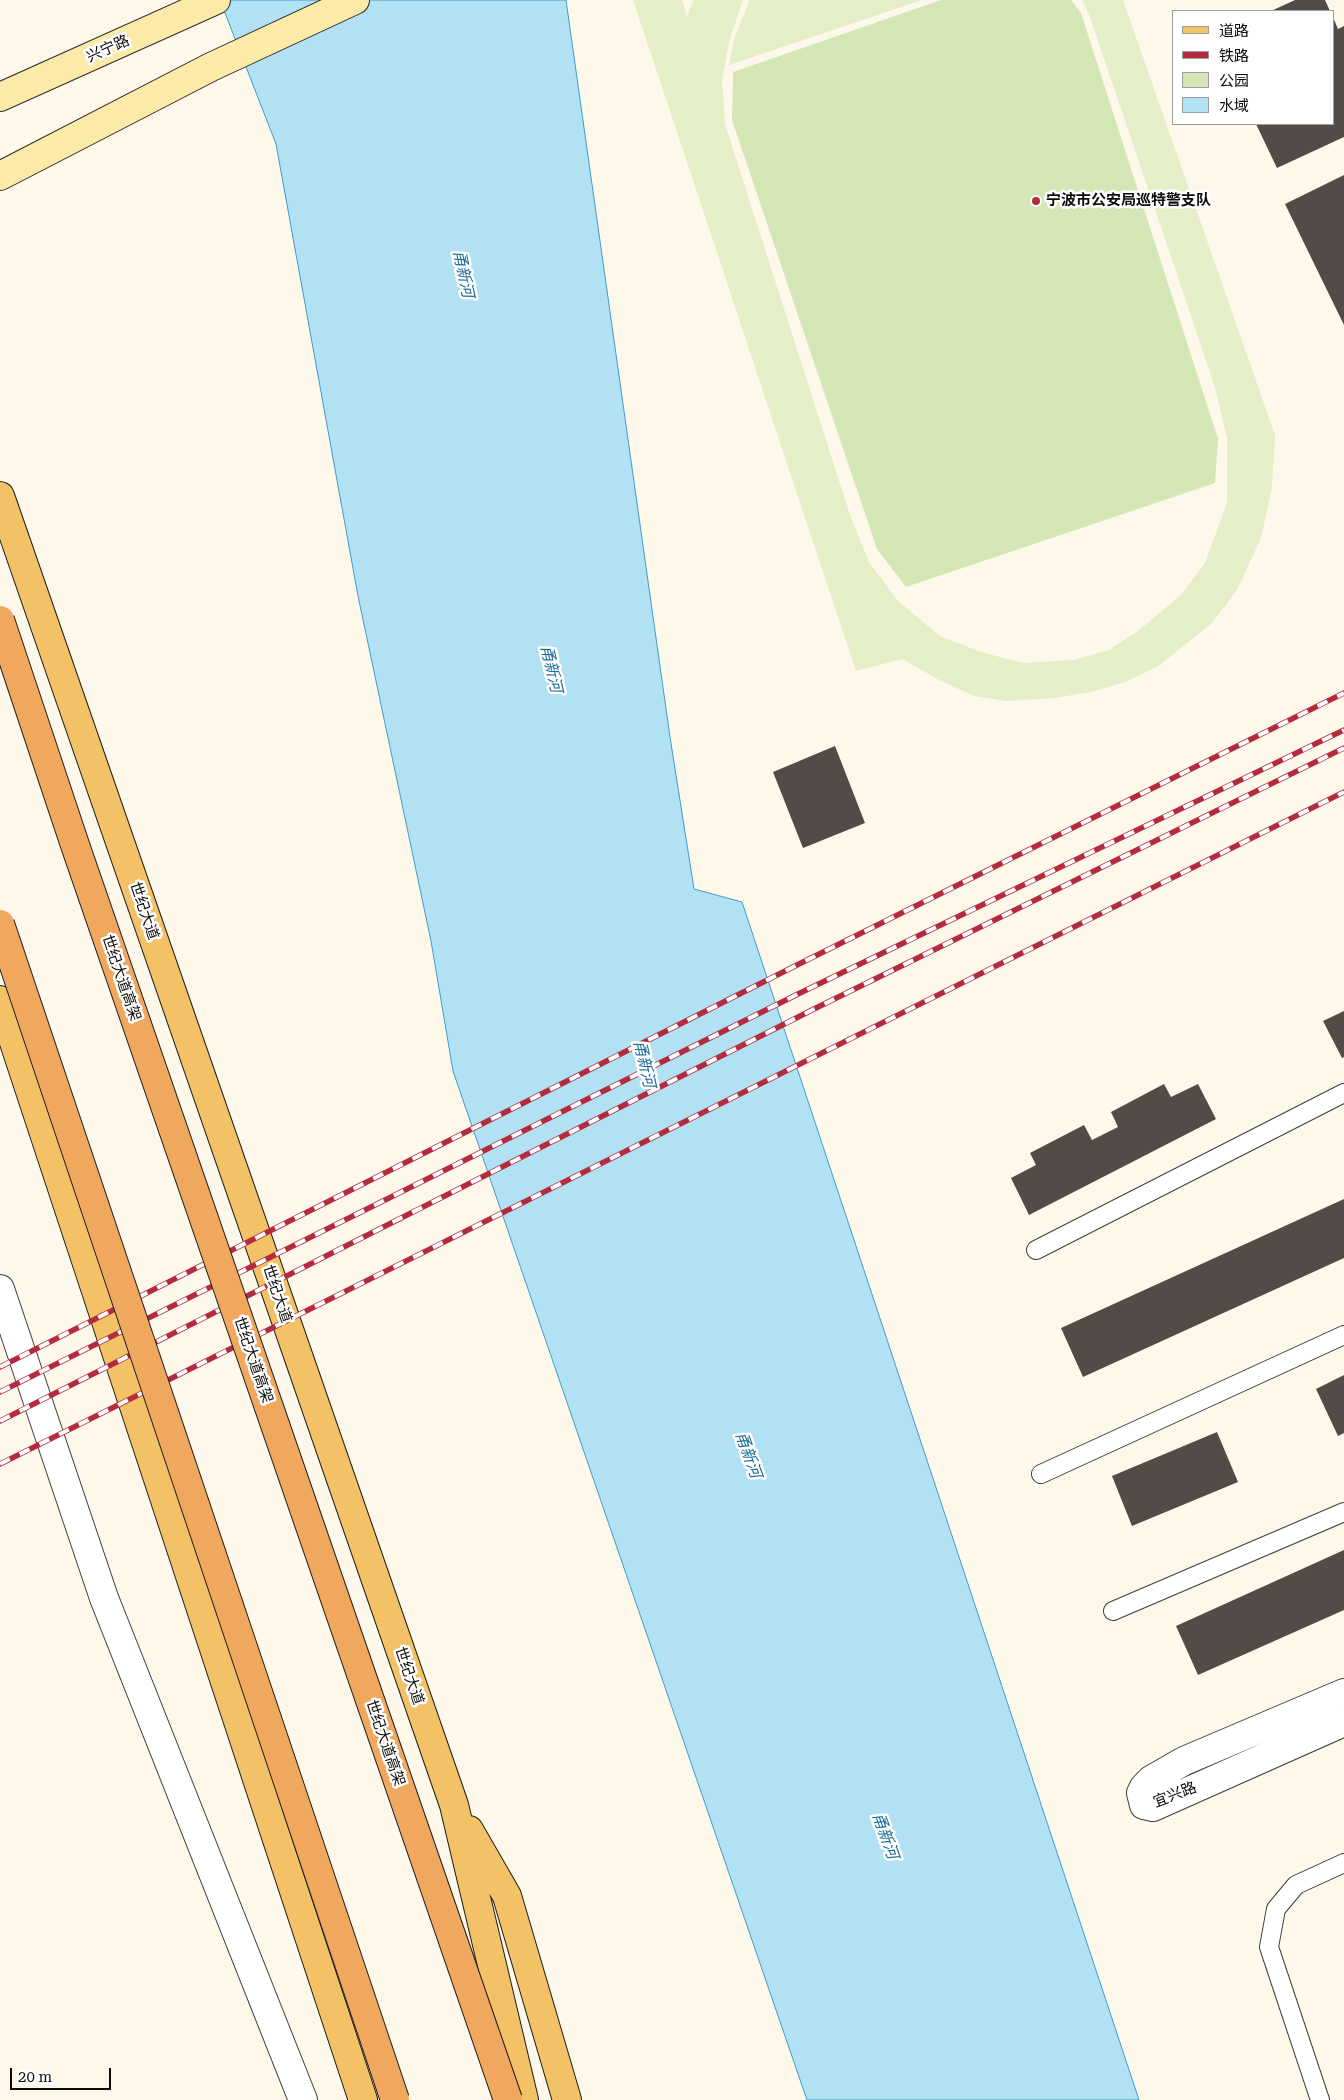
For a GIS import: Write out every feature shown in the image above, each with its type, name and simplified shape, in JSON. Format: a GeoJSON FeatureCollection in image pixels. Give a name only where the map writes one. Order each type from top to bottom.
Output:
{"type":"FeatureCollection","features":[{"type":"Feature","properties":{"kind":"highway","name":"世纪大道高架"},"geometry":{"type":"LineString","coordinates":[[0,620],[78,854],[508,2100]]}},
{"type":"Feature","properties":{"kind":"highway"},"geometry":{"type":"LineString","coordinates":[[0,924],[395,2100]]}},
{"type":"Feature","properties":{"kind":"main road","name":"兴宁路"},"geometry":{"type":"LineString","coordinates":[[0,97],[216,0]]}},
{"type":"Feature","properties":{"kind":"main road"},"geometry":{"type":"LineString","coordinates":[[0,176],[211,67],[355,0]]}},
{"type":"Feature","properties":{"kind":"main road","name":"世纪大道"},"geometry":{"type":"LineString","coordinates":[[0,496],[454,1805],[524,2100]]}},
{"type":"Feature","properties":{"kind":"main road"},"geometry":{"type":"LineString","coordinates":[[0,1000],[363,2100]]}},
{"type":"Feature","properties":{"kind":"main road"},"geometry":{"type":"LineString","coordinates":[[454,1805],[508,1896],[567,2100]]}},
{"type":"Feature","properties":{"kind":"street"},"geometry":{"type":"LineString","coordinates":[[0,1290],[104,1598],[303,2100]]}},
{"type":"Feature","properties":{"kind":"street","name":"宜兴路"},"geometry":{"type":"LineString","coordinates":[[1344,1693],[1184,1761],[1151,1780],[1144,1787],[1140,1793],[1144,1805],[1153,1807],[1344,1722]]}},
{"type":"Feature","properties":{"kind":"lane"},"geometry":{"type":"LineString","coordinates":[[1036,1250],[1344,1094]]}},
{"type":"Feature","properties":{"kind":"lane"},"geometry":{"type":"LineString","coordinates":[[1042,1474],[1344,1335]]}},
{"type":"Feature","properties":{"kind":"lane"},"geometry":{"type":"LineString","coordinates":[[1113,1611],[1344,1512]]}},
{"type":"Feature","properties":{"kind":"lane"},"geometry":{"type":"LineString","coordinates":[[1320,2100],[1269,1947],[1276,1909],[1296,1885],[1344,1863]]}},
{"type":"Feature","properties":{"kind":"green space"},"geometry":{"type":"Polygon","coordinates":[[[633,0],[682,0],[687,16],[694,0],[743,0],[729,42],[722,81],[725,124],[850,515],[869,562],[898,601],[940,636],[981,652],[1023,663],[1073,660],[1109,650],[1138,631],[1181,595],[1205,563],[1227,503],[1227,438],[1215,387],[1090,17],[1082,0],[1123,0],[1275,435],[1272,487],[1261,538],[1237,590],[1212,623],[1157,667],[1122,683],[1091,692],[1055,698],[1006,701],[974,696],[939,680],[902,659],[856,671],[633,0]]]}},
{"type":"Feature","properties":{"kind":"green space"},"geometry":{"type":"Polygon","coordinates":[[[750,0],[922,0],[729,65],[735,35],[750,0]]]}},
{"type":"Feature","properties":{"kind":"green space"},"geometry":{"type":"Polygon","coordinates":[[[941,0],[1071,0],[1081,13],[1218,439],[1215,483],[906,587],[877,549],[732,120],[733,72],[941,0]]]}},
{"type":"Feature","properties":{"kind":"water","name":"甬新河"},"geometry":{"type":"Polygon","coordinates":[[[220,0],[566,0],[670,737],[694,889],[742,902],[1139,2100],[807,2100],[453,1071],[431,941],[358,596],[276,144],[220,0]]]}},
{"type":"Feature","properties":{"kind":"building"},"geometry":{"type":"Polygon","coordinates":[[[1295,0],[1325,0],[1330,10],[1273,10],[1295,0]]]}},
{"type":"Feature","properties":{"kind":"building"},"geometry":{"type":"Polygon","coordinates":[[[1334,19],[1338,29],[1344,26],[1344,137],[1277,168],[1256,125],[1334,125],[1334,19]]]}},
{"type":"Feature","properties":{"kind":"building"},"geometry":{"type":"Polygon","coordinates":[[[1344,175],[1344,325],[1285,204],[1344,175]]]}},
{"type":"Feature","properties":{"kind":"building"},"geometry":{"type":"Polygon","coordinates":[[[835,746],[865,823],[803,848],[773,772],[835,746]]]}},
{"type":"Feature","properties":{"kind":"building"},"geometry":{"type":"Polygon","coordinates":[[[1344,1011],[1344,1057],[1342,1058],[1323,1021],[1344,1011]]]}},
{"type":"Feature","properties":{"kind":"building"},"geometry":{"type":"Polygon","coordinates":[[[1164,1084],[1171,1097],[1198,1084],[1216,1119],[1029,1215],[1011,1178],[1036,1165],[1030,1153],[1084,1125],[1092,1140],[1118,1127],[1111,1112],[1164,1084]]]}},
{"type":"Feature","properties":{"kind":"building"},"geometry":{"type":"Polygon","coordinates":[[[1344,1199],[1344,1258],[1083,1377],[1061,1328],[1344,1199]]]}},
{"type":"Feature","properties":{"kind":"building"},"geometry":{"type":"Polygon","coordinates":[[[1344,1375],[1344,1433],[1338,1436],[1316,1389],[1344,1375]]]}},
{"type":"Feature","properties":{"kind":"building"},"geometry":{"type":"Polygon","coordinates":[[[1217,1432],[1238,1482],[1132,1526],[1112,1476],[1217,1432]]]}},
{"type":"Feature","properties":{"kind":"building"},"geometry":{"type":"Polygon","coordinates":[[[1344,1550],[1344,1610],[1198,1675],[1176,1626],[1344,1550]]]}},
{"type":"Feature","properties":{"kind":"railway"},"geometry":{"type":"LineString","coordinates":[[0,1367],[797,965],[1344,693]]}},
{"type":"Feature","properties":{"kind":"railway"},"geometry":{"type":"LineString","coordinates":[[0,1392],[800,993],[1344,730]]}},
{"type":"Feature","properties":{"kind":"railway"},"geometry":{"type":"LineString","coordinates":[[0,1421],[814,1009],[1344,748]]}},
{"type":"Feature","properties":{"kind":"railway"},"geometry":{"type":"LineString","coordinates":[[0,1464],[1344,792]]}},
{"type":"Feature","properties":{"kind":"place","name":"宁波市公安局巡特警支队"},"geometry":{"type":"Point","coordinates":[1036,201]}}]}
